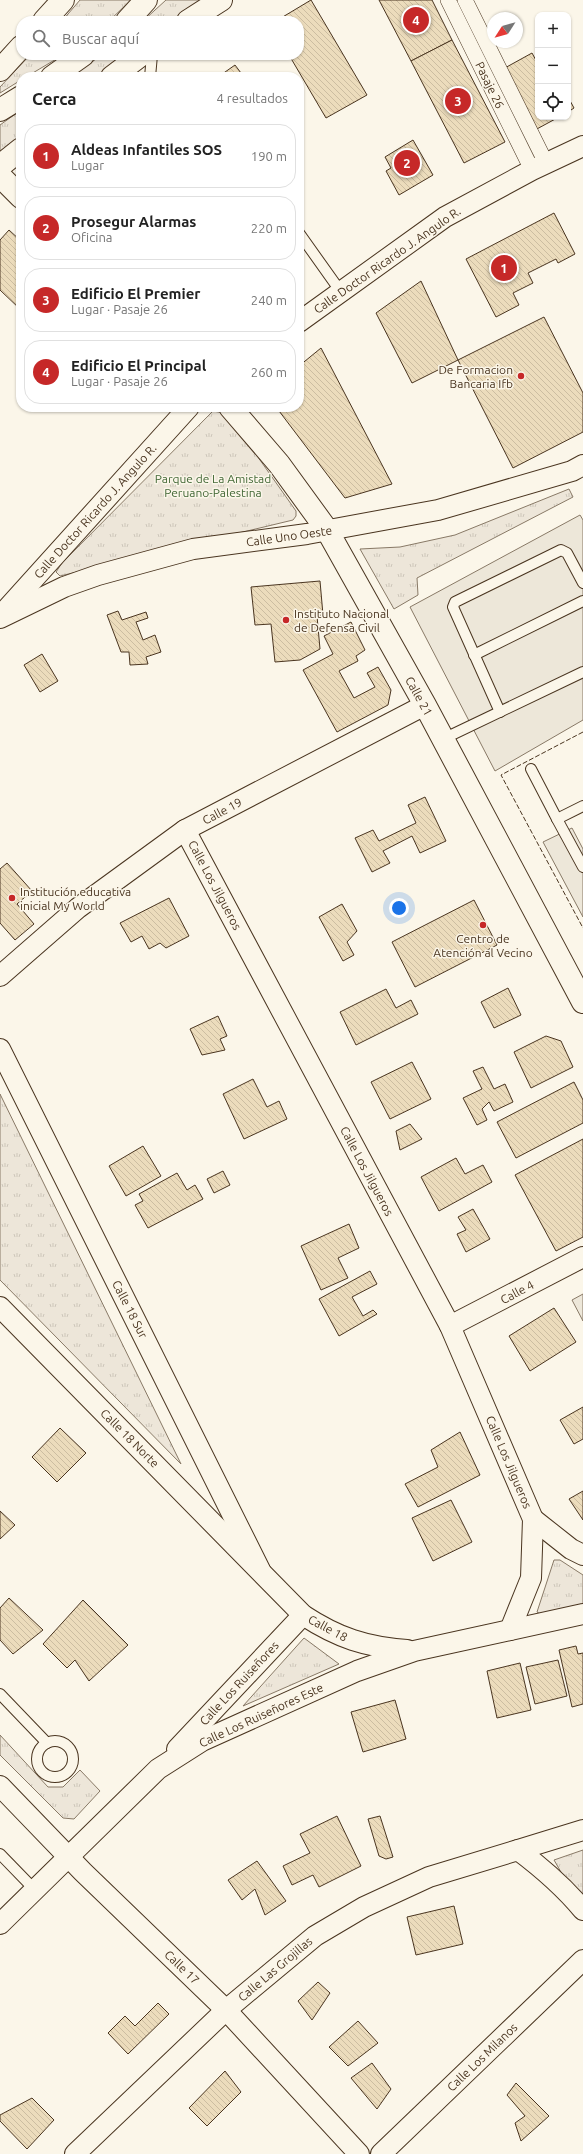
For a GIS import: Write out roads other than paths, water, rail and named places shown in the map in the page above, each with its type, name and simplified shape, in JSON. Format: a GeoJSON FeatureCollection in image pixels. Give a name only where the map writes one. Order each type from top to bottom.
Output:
{"type":"FeatureCollection","features":[{"type":"Feature","properties":{"kind":"street"},"geometry":{"type":"LineString","coordinates":[[49,16],[63,0]]}},
{"type":"Feature","properties":{"kind":"street"},"geometry":{"type":"LineString","coordinates":[[132,16],[146,0]]}},
{"type":"Feature","properties":{"kind":"street"},"geometry":{"type":"LineString","coordinates":[[196,16],[221,0]]}},
{"type":"Feature","properties":{"kind":"street","name":"Pasaje 26"},"geometry":{"type":"LineString","coordinates":[[448,0],[539,166]]}},
{"type":"Feature","properties":{"kind":"street","name":"Pasaje 26"},"geometry":{"type":"LineString","coordinates":[[465,0],[539,166]]}},
{"type":"Feature","properties":{"kind":"street"},"geometry":{"type":"LineString","coordinates":[[0,70],[16,52]]}},
{"type":"Feature","properties":{"kind":"street"},"geometry":{"type":"LineString","coordinates":[[59,72],[76,60]]}},
{"type":"Feature","properties":{"kind":"street"},"geometry":{"type":"LineString","coordinates":[[119,72],[134,60]]}},
{"type":"Feature","properties":{"kind":"street"},"geometry":{"type":"LineString","coordinates":[[0,110],[16,100]]}},
{"type":"Feature","properties":{"kind":"street","name":"Calle Doctor Ricardo J. Angulo R."},"geometry":{"type":"LineString","coordinates":[[304,318],[445,217],[539,166],[583,146]]}},
{"type":"Feature","properties":{"kind":"street"},"geometry":{"type":"LineString","coordinates":[[0,166],[16,153]]}},
{"type":"Feature","properties":{"kind":"street"},"geometry":{"type":"LineString","coordinates":[[0,176],[16,192]]}},
{"type":"Feature","properties":{"kind":"street","name":"Calle Doctor Ricardo J. Angulo R."},"geometry":{"type":"LineString","coordinates":[[0,617],[184,412]]}},
{"type":"Feature","properties":{"kind":"street","name":"Calle 21"},"geometry":{"type":"LineString","coordinates":[[234,412],[279,464],[327,530],[425,705],[583,1002]]}},
{"type":"Feature","properties":{"kind":"street","name":"Calle Uno Oeste"},"geometry":{"type":"LineString","coordinates":[[0,617],[64,587],[98,575],[193,549],[327,530],[438,510],[572,470],[583,464]]}},
{"type":"Feature","properties":{"kind":"street","name":"Calle 19"},"geometry":{"type":"LineString","coordinates":[[0,976],[78,908],[185,830],[425,705]]}},
{"type":"Feature","properties":{"kind":"street","name":"Calle Los Jilgueros"},"geometry":{"type":"LineString","coordinates":[[185,830],[450,1326],[533,1519],[530,1578],[510,1630]]}},
{"type":"Feature","properties":{"kind":"street","name":"Calle 18 Sur"},"geometry":{"type":"LineString","coordinates":[[0,1049],[260,1570]]}},
{"type":"Feature","properties":{"kind":"street","name":"Calle 4"},"geometry":{"type":"LineString","coordinates":[[450,1326],[583,1257]]}},
{"type":"Feature","properties":{"kind":"street","name":"Calle 18 Norte"},"geometry":{"type":"LineString","coordinates":[[0,1307],[260,1570]]}},
{"type":"Feature","properties":{"kind":"street","name":"Calle Los Jilgueros"},"geometry":{"type":"LineString","coordinates":[[533,1519],[571,1549],[583,1555]]}},
{"type":"Feature","properties":{"kind":"street","name":"Calle 18"},"geometry":{"type":"LineString","coordinates":[[260,1570],[303,1615],[322,1627],[350,1640],[379,1648],[414,1650]]}},
{"type":"Feature","properties":{"kind":"street","name":"Calle Los Ruiseñores Este"},"geometry":{"type":"LineString","coordinates":[[0,1924],[158,1769],[202,1741],[246,1719],[357,1671],[414,1650],[583,1614]]}},
{"type":"Feature","properties":{"kind":"street","name":"Calle Los Ruiseñores"},"geometry":{"type":"LineString","coordinates":[[158,1769],[303,1615]]}},
{"type":"Feature","properties":{"kind":"street","name":"Calle 17"},"geometry":{"type":"LineString","coordinates":[[0,1786],[68,1856],[226,2010],[359,2154]]}},
{"type":"Feature","properties":{"kind":"street","name":"Calle Las Grojillas"},"geometry":{"type":"LineString","coordinates":[[75,2154],[226,2010],[315,1936],[364,1907],[429,1877],[583,1830]]}},
{"type":"Feature","properties":{"kind":"street"},"geometry":{"type":"LineString","coordinates":[[518,1850],[541,1868],[571,1896],[583,1910]]}},
{"type":"Feature","properties":{"kind":"street","name":"Calle Los Milanos"},"geometry":{"type":"LineString","coordinates":[[380,2154],[583,1960]]}},
{"type":"Feature","properties":{"kind":"lane"},"geometry":{"type":"LineString","coordinates":[[150,72],[152,60]]}},
{"type":"Feature","properties":{"kind":"lane"},"geometry":{"type":"LineString","coordinates":[[304,240],[341,292]]}},
{"type":"Feature","properties":{"kind":"lane"},"geometry":{"type":"LineString","coordinates":[[500,712],[453,607],[455,602],[561,550],[567,553],[583,583]]}},
{"type":"Feature","properties":{"kind":"lane"},"geometry":{"type":"LineString","coordinates":[[474,655],[583,601]]}},
{"type":"Feature","properties":{"kind":"lane"},"geometry":{"type":"LineString","coordinates":[[443,739],[583,672]]}},
{"type":"Feature","properties":{"kind":"lane"},"geometry":{"type":"LineString","coordinates":[[531,769],[583,867]]}},
{"type":"Feature","properties":{"kind":"lane"},"geometry":{"type":"LineString","coordinates":[[558,819],[583,806]]}},
{"type":"Feature","properties":{"kind":"lane"},"geometry":{"type":"LineString","coordinates":[[0,1694],[47,1743]]}},
{"type":"Feature","properties":{"kind":"lane"},"geometry":{"type":"LineString","coordinates":[[0,1854],[34,1889]]}},
{"type":"Feature","properties":{"kind":"place","name":"Edificio El Principal"},"geometry":{"type":"Point","coordinates":[416,20]}},
{"type":"Feature","properties":{"kind":"place","name":"Edificio El Premier"},"geometry":{"type":"Point","coordinates":[458,101]}},
{"type":"Feature","properties":{"kind":"place","name":"Prosegur Alarmas"},"geometry":{"type":"Point","coordinates":[407,163]}},
{"type":"Feature","properties":{"kind":"place","name":"Aldeas Infantiles SOS"},"geometry":{"type":"Point","coordinates":[504,268]}},
{"type":"Feature","properties":{"kind":"place","name":"De Formacion Bancaria Ifb"},"geometry":{"type":"Point","coordinates":[521,376]}},
{"type":"Feature","properties":{"kind":"place","name":"Instituto Nacional de Defensa Civil"},"geometry":{"type":"Point","coordinates":[286,620]}},
{"type":"Feature","properties":{"kind":"place","name":"Institución educativa inicial My World"},"geometry":{"type":"Point","coordinates":[12,898]}},
{"type":"Feature","properties":{"kind":"place","name":"Centro de Atención al Vecino"},"geometry":{"type":"Point","coordinates":[483,925]}},
{"type":"Feature","properties":{"kind":"park label","name":"Parque de La Amistad Peruano-Palestina"},"geometry":{"type":"Point","coordinates":[213,485]}}]}
